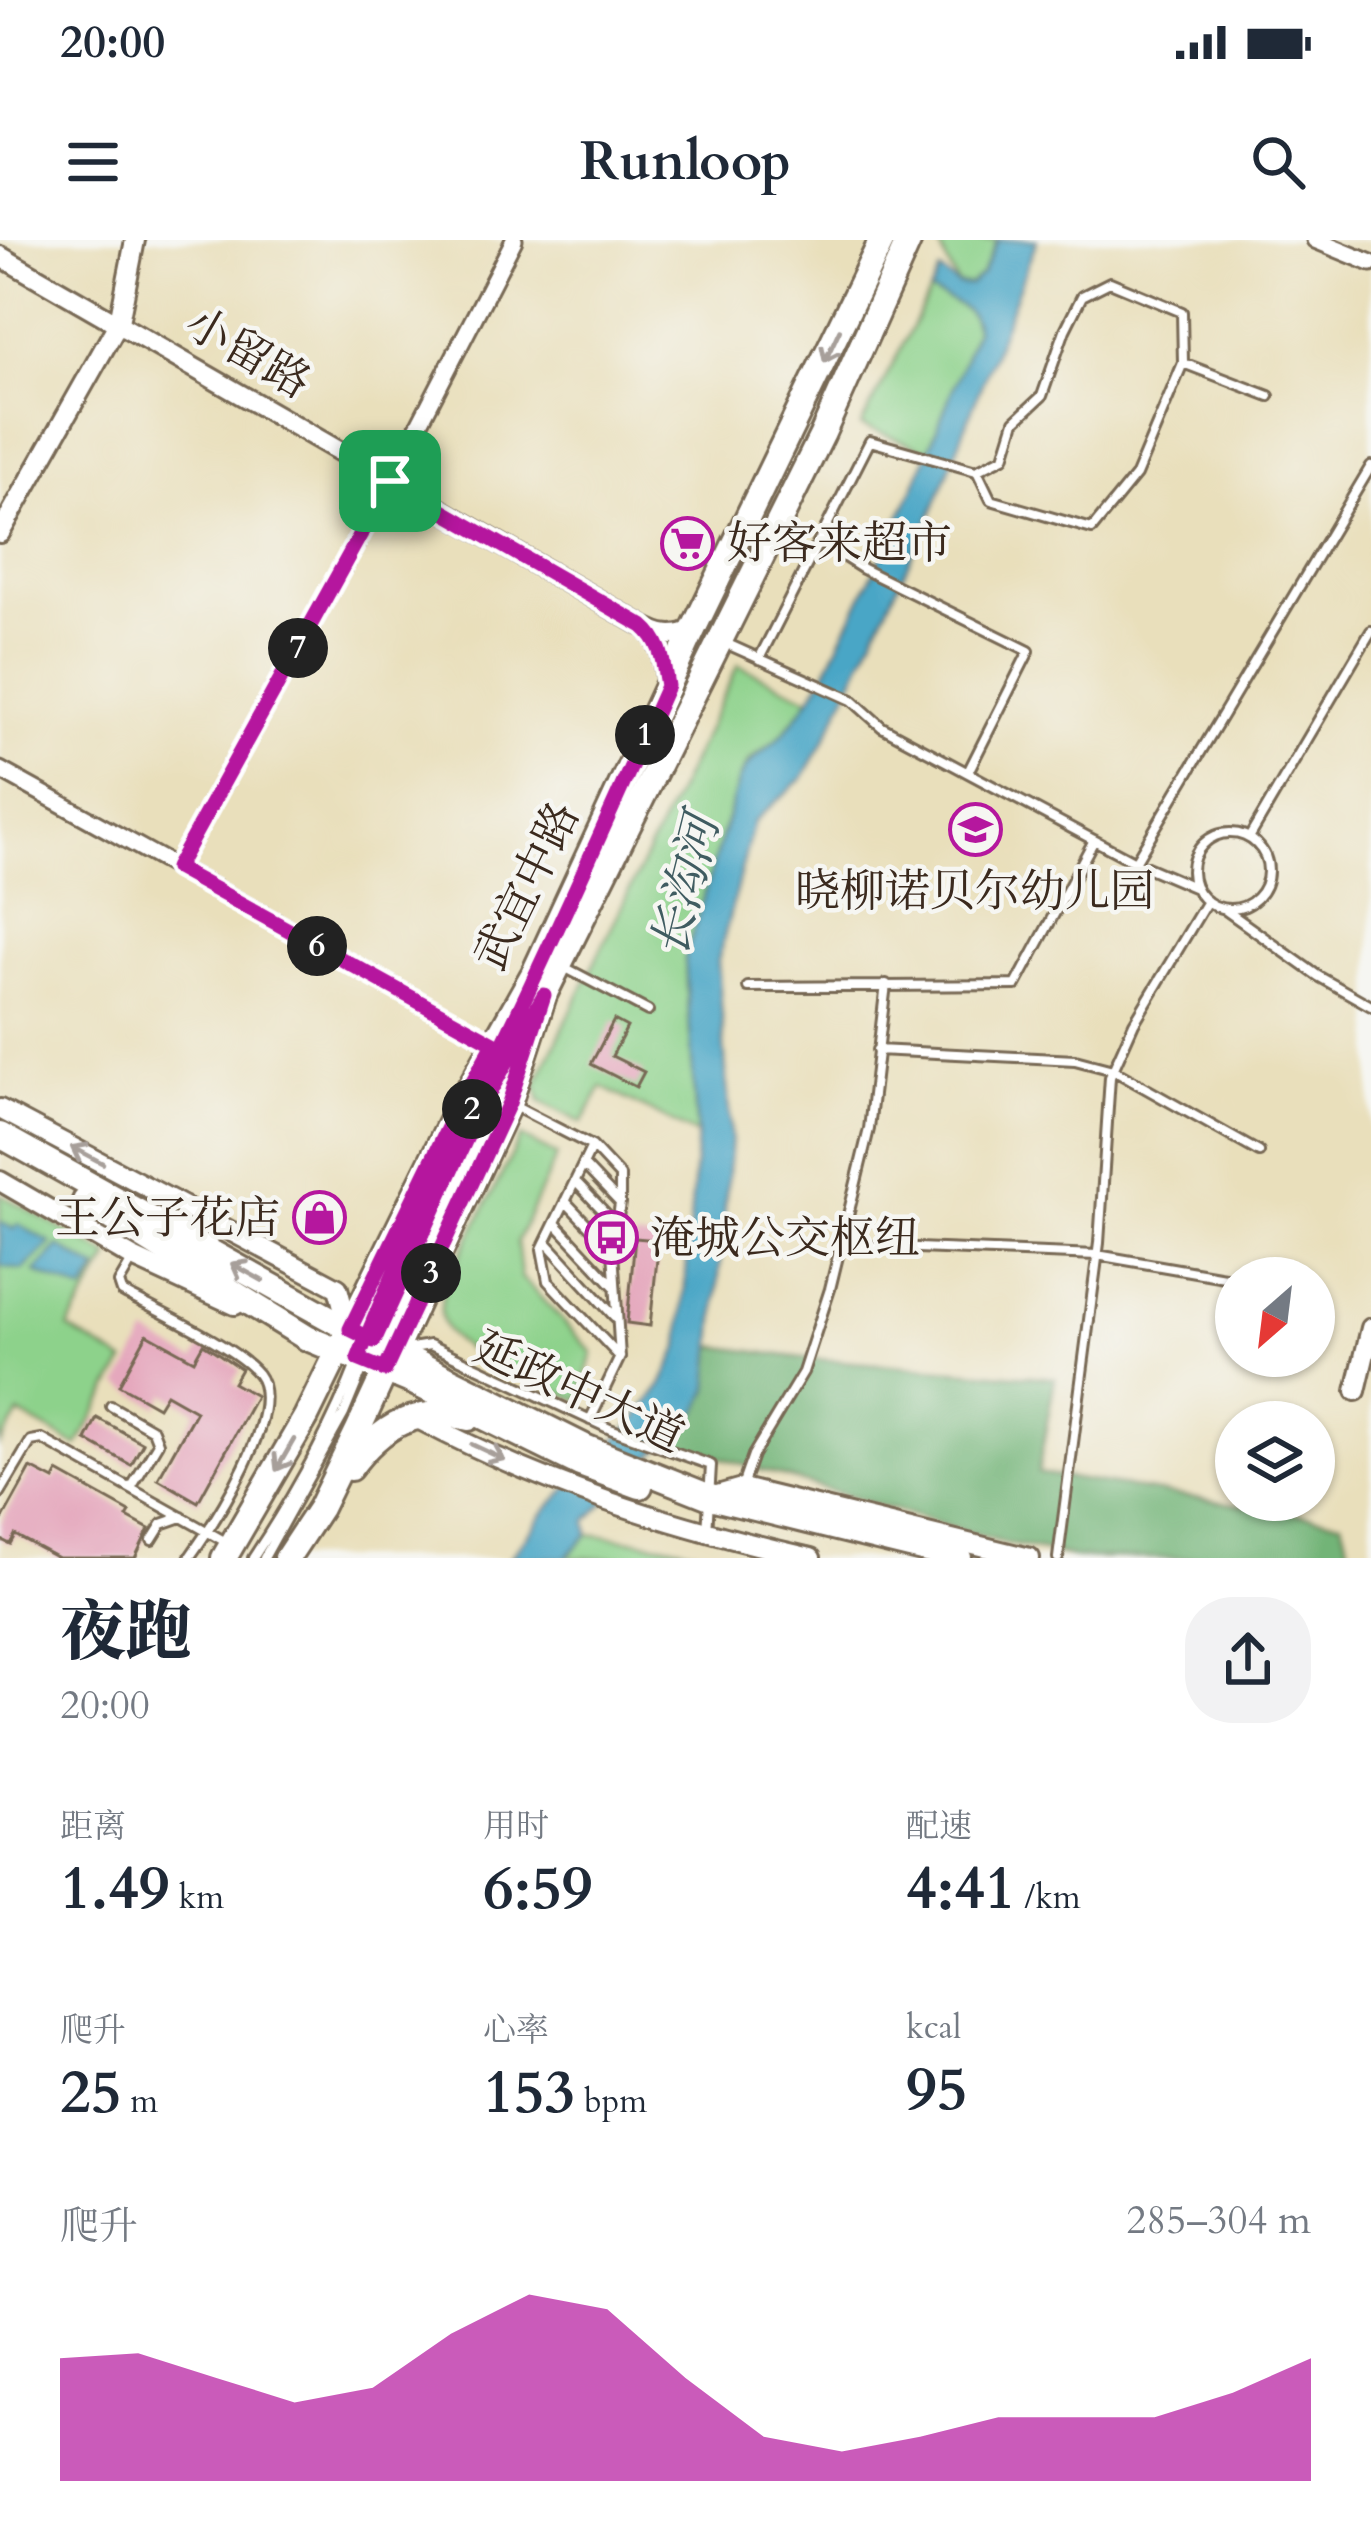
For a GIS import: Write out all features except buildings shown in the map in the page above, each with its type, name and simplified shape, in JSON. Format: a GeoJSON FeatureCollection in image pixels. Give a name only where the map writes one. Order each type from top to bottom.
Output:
{"type":"FeatureCollection","features":[{"type":"Feature","properties":{"kind":"main road","name":"武宜中路"},"geometry":{"type":"LineString","coordinates":[[237,1554],[306,1417],[367,1350],[509,1103],[539,984],[667,686],[881,240]]}},
{"type":"Feature","properties":{"kind":"main road","name":"武宜中路"},"geometry":{"type":"LineString","coordinates":[[287,1558],[320,1508],[367,1350],[453,1117],[494,1043],[559,964],[822,435],[909,240]]}},
{"type":"Feature","properties":{"kind":"main road","name":"延政中大道"},"geometry":{"type":"LineString","coordinates":[[0,1135],[496,1425],[647,1480],[709,1515],[896,1558]]}},
{"type":"Feature","properties":{"kind":"main road","name":"延政中大道"},"geometry":{"type":"LineString","coordinates":[[0,1153],[122,1222],[307,1338],[367,1350],[583,1456]]}},
{"type":"Feature","properties":{"kind":"main road"},"geometry":{"type":"LineString","coordinates":[[320,1508],[385,1429],[448,1414],[496,1425]]}},
{"type":"Feature","properties":{"kind":"main road","name":"延政中大道"},"geometry":{"type":"LineString","coordinates":[[709,1515],[959,1558]]}},
{"type":"Feature","properties":{"kind":"street"},"geometry":{"type":"LineString","coordinates":[[0,533],[119,322],[134,240]]}},
{"type":"Feature","properties":{"kind":"street"},"geometry":{"type":"LineString","coordinates":[[176,868],[390,481],[514,240]]}},
{"type":"Feature","properties":{"kind":"street"},"geometry":{"type":"LineString","coordinates":[[1315,240],[1371,262]]}},
{"type":"Feature","properties":{"kind":"street","name":"小留路"},"geometry":{"type":"LineString","coordinates":[[0,256],[643,626],[662,635],[693,630]]}},
{"type":"Feature","properties":{"kind":"street"},"geometry":{"type":"LineString","coordinates":[[643,626],[654,635],[667,686]]}},
{"type":"Feature","properties":{"kind":"street"},"geometry":{"type":"LineString","coordinates":[[0,770],[494,1043]]}},
{"type":"Feature","properties":{"kind":"street"},"geometry":{"type":"LineString","coordinates":[[0,1108],[338,1288],[367,1350]]}},
{"type":"Feature","properties":{"kind":"street"},"geometry":{"type":"LineString","coordinates":[[0,1181],[133,1258],[307,1338]]}},
{"type":"Feature","properties":{"kind":"street"},"geometry":{"type":"LineString","coordinates":[[1356,1391],[1371,1328]]}},
{"type":"Feature","properties":{"kind":"street"},"geometry":{"type":"LineString","coordinates":[[416,1418],[601,1502],[709,1515],[811,1558]]}},
{"type":"Feature","properties":{"kind":"street"},"geometry":{"type":"LineString","coordinates":[[709,1515],[742,1488],[1030,1558]]}},
{"type":"Feature","properties":{"kind":"lane"},"geometry":{"type":"LineString","coordinates":[[759,658],[870,441],[976,471],[1004,457],[1016,421],[1042,396],[1082,296],[1110,281],[1182,312],[1183,363],[1136,475],[1092,529],[992,500],[976,471]]}},
{"type":"Feature","properties":{"kind":"lane"},"geometry":{"type":"LineString","coordinates":[[1183,363],[1269,396]]}},
{"type":"Feature","properties":{"kind":"lane"},"geometry":{"type":"LineString","coordinates":[[1135,862],[1371,466]]}},
{"type":"Feature","properties":{"kind":"lane"},"geometry":{"type":"LineString","coordinates":[[819,542],[863,569],[1029,651],[968,772]]}},
{"type":"Feature","properties":{"kind":"lane"},"geometry":{"type":"LineString","coordinates":[[1249,838],[1371,631]]}},
{"type":"Feature","properties":{"kind":"lane"},"geometry":{"type":"LineString","coordinates":[[720,641],[852,700],[882,727],[1135,862],[1196,888],[1207,901],[1318,976],[1371,1006]]}},
{"type":"Feature","properties":{"kind":"lane"},"geometry":{"type":"LineString","coordinates":[[1196,888],[1192,864],[1204,843],[1226,833],[1249,838],[1264,856],[1267,879],[1256,899],[1223,908]]}},
{"type":"Feature","properties":{"kind":"lane"},"geometry":{"type":"LineString","coordinates":[[748,987],[1016,985],[1094,840]]}},
{"type":"Feature","properties":{"kind":"lane"},"geometry":{"type":"LineString","coordinates":[[1058,1558],[1097,1256],[1112,1070],[1134,1023],[1207,901]]}},
{"type":"Feature","properties":{"kind":"lane"},"geometry":{"type":"LineString","coordinates":[[559,964],[648,1011]]}},
{"type":"Feature","properties":{"kind":"lane"},"geometry":{"type":"LineString","coordinates":[[367,1350],[539,984]]}},
{"type":"Feature","properties":{"kind":"lane"},"geometry":{"type":"LineString","coordinates":[[264,1558],[344,1414],[367,1350],[539,984]]}},
{"type":"Feature","properties":{"kind":"lane"},"geometry":{"type":"LineString","coordinates":[[742,1488],[753,1455],[802,1372],[841,1246],[869,1129],[886,984]]}},
{"type":"Feature","properties":{"kind":"lane"},"geometry":{"type":"LineString","coordinates":[[877,1050],[1075,1060],[1112,1070],[1259,1152]]}},
{"type":"Feature","properties":{"kind":"lane"},"geometry":{"type":"LineString","coordinates":[[509,1103],[592,1146],[620,1176],[613,1251],[620,1357],[590,1420]]}},
{"type":"Feature","properties":{"kind":"lane"},"geometry":{"type":"LineString","coordinates":[[592,1146],[542,1249],[548,1281],[620,1357]]}},
{"type":"Feature","properties":{"kind":"lane"},"geometry":{"type":"LineString","coordinates":[[583,1164],[620,1203]]}},
{"type":"Feature","properties":{"kind":"lane"},"geometry":{"type":"LineString","coordinates":[[575,1181],[616,1225]]}},
{"type":"Feature","properties":{"kind":"lane"},"geometry":{"type":"LineString","coordinates":[[566,1201],[613,1251]]}},
{"type":"Feature","properties":{"kind":"lane"},"geometry":{"type":"LineString","coordinates":[[555,1222],[614,1286]]}},
{"type":"Feature","properties":{"kind":"lane"},"geometry":{"type":"LineString","coordinates":[[546,1242],[615,1318]]}},
{"type":"Feature","properties":{"kind":"lane"},"geometry":{"type":"LineString","coordinates":[[841,1246],[1097,1256],[1215,1276]]}},
{"type":"Feature","properties":{"kind":"lane"},"geometry":{"type":"LineString","coordinates":[[133,1258],[119,1283],[122,1292],[248,1363],[267,1392],[265,1417],[250,1451],[189,1558]]}},
{"type":"Feature","properties":{"kind":"lane"},"geometry":{"type":"LineString","coordinates":[[367,1350],[430,1345],[610,1430],[711,1465],[709,1515]]}},
{"type":"Feature","properties":{"kind":"lane"},"geometry":{"type":"LineString","coordinates":[[111,1406],[153,1430],[158,1443],[130,1488]]}},
{"type":"Feature","properties":{"kind":"lane"},"geometry":{"type":"LineString","coordinates":[[0,1493],[31,1441],[42,1438],[207,1531],[237,1554]]}},
{"type":"Feature","properties":{"kind":"lane"},"geometry":{"type":"LineString","coordinates":[[152,1540],[162,1524],[182,1517]]}},
{"type":"Feature","properties":{"kind":"green space"},"geometry":{"type":"Polygon","coordinates":[[[940,240],[998,240],[982,274],[970,285],[958,285],[940,240]]]}},
{"type":"Feature","properties":{"kind":"green space"},"geometry":{"type":"Polygon","coordinates":[[[930,292],[967,311],[975,332],[930,451],[861,426],[930,292]]]}},
{"type":"Feature","properties":{"kind":"green space"},"geometry":{"type":"Polygon","coordinates":[[[738,665],[811,699],[779,738],[749,761],[739,779],[685,958],[697,1135],[602,1087],[582,1123],[540,1101],[536,1084],[738,665]]]}},
{"type":"Feature","properties":{"kind":"green space"},"geometry":{"type":"Polygon","coordinates":[[[521,1137],[557,1156],[517,1241],[521,1277],[593,1353],[579,1400],[470,1351],[455,1340],[442,1317],[446,1283],[521,1137]]]}},
{"type":"Feature","properties":{"kind":"green space"},"geometry":{"type":"Polygon","coordinates":[[[0,1194],[110,1256],[68,1328],[125,1362],[77,1446],[19,1414],[0,1444],[0,1194]]]}},
{"type":"Feature","properties":{"kind":"green space"},"geometry":{"type":"Polygon","coordinates":[[[713,1346],[1055,1378],[1038,1473],[1215,1501],[1215,1521],[1342,1521],[1350,1551],[1371,1558],[1079,1558],[1003,1543],[675,1444],[673,1431],[693,1412],[709,1374],[713,1346]]]}},
{"type":"Feature","properties":{"kind":"green space"},"geometry":{"type":"Polygon","coordinates":[[[588,1534],[681,1547],[721,1558],[566,1558],[588,1534]]]}},
{"type":"Feature","properties":{"kind":"water"},"geometry":{"type":"Polygon","coordinates":[[[998,240],[1037,240],[935,506],[826,738],[803,778],[754,821],[718,961],[731,1139],[709,1389],[699,1410],[587,1520],[588,1534],[566,1558],[510,1558],[545,1511],[636,1419],[662,1385],[680,1346],[697,1135],[685,958],[739,779],[787,729],[823,677],[913,490],[975,332],[967,311],[930,292],[940,271],[958,285],[970,285],[982,274],[998,240]]]}},
{"type":"Feature","properties":{"kind":"water"},"geometry":{"type":"Polygon","coordinates":[[[0,1222],[14,1229],[18,1224],[51,1243],[23,1270],[0,1266],[0,1222]]]}},
{"type":"Feature","properties":{"kind":"water"},"geometry":{"type":"Polygon","coordinates":[[[59,1246],[98,1270],[84,1292],[35,1272],[59,1246]]]}},
{"type":"Feature","properties":{"kind":"place","name":"好客来超市"},"geometry":{"type":"Point","coordinates":[688,543]}},
{"type":"Feature","properties":{"kind":"place","name":"晓柳诺贝尔幼儿园"},"geometry":{"type":"Point","coordinates":[975,830]}},
{"type":"Feature","properties":{"kind":"place","name":"王公子花店"},"geometry":{"type":"Point","coordinates":[319,1218]}},
{"type":"Feature","properties":{"kind":"place","name":"淹城公交枢纽"},"geometry":{"type":"Point","coordinates":[611,1238]}},
{"type":"Feature","properties":{"kind":"route"},"geometry":{"type":"LineString","coordinates":[[390,481],[176,868],[494,1043],[350,1329],[367,1337],[374,1341],[477,1115],[544,995],[509,1103],[385,1370],[358,1359],[367,1337],[391,1277],[524,1001],[667,686],[654,635],[643,626],[390,481]]}},
{"type":"Feature","properties":{"kind":"water label","name":"长沟河"},"geometry":{"type":"Point","coordinates":[686,886]}}]}
